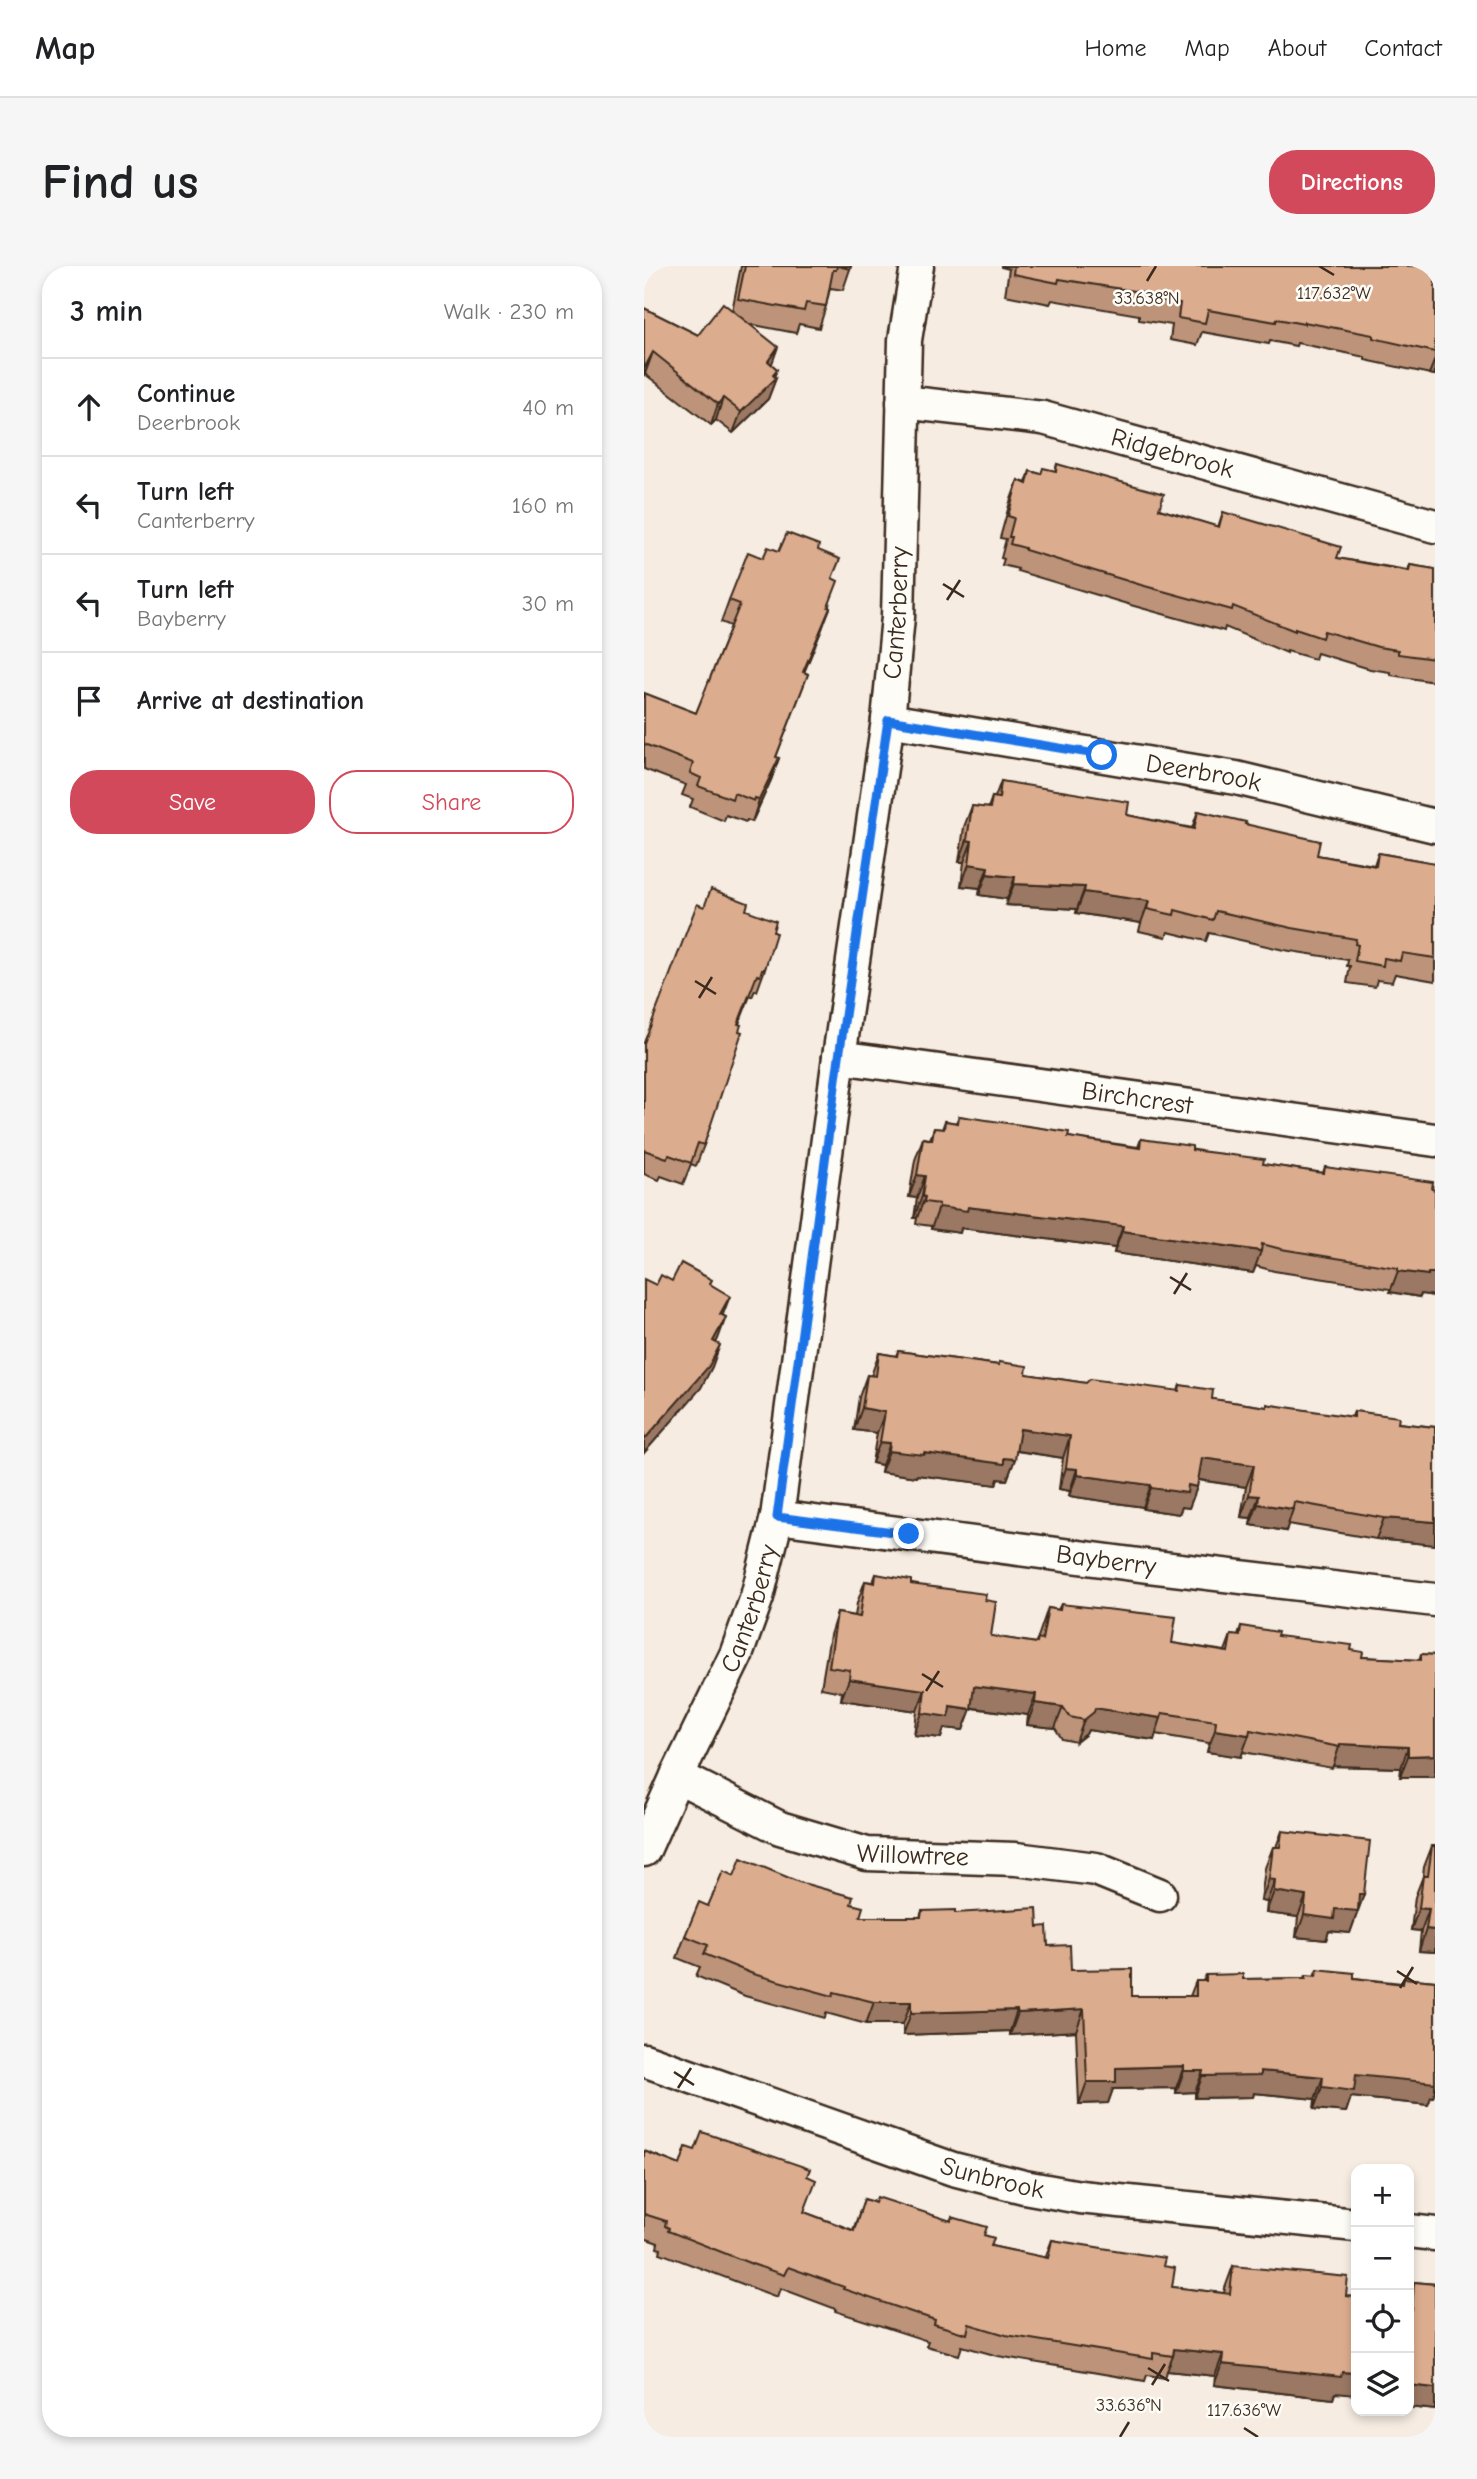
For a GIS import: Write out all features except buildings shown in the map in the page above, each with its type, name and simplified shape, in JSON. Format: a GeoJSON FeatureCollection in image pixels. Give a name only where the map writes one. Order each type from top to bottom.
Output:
{"type":"FeatureCollection","features":[{"type":"Feature","properties":{"kind":"street","name":"Canterberry"},"geometry":{"type":"LineString","coordinates":[[644,1850],[736,1654],[757,1597],[777,1517],[888,720],[898,617],[905,340],[917,266]]}},
{"type":"Feature","properties":{"kind":"street","name":"Ridgebrook"},"geometry":{"type":"LineString","coordinates":[[903,402],[1043,418],[1435,526]]}},
{"type":"Feature","properties":{"kind":"street","name":"Deerbrook"},"geometry":{"type":"LineString","coordinates":[[888,720],[1237,778],[1435,826]]}},
{"type":"Feature","properties":{"kind":"street","name":"Birchcrest"},"geometry":{"type":"LineString","coordinates":[[839,1057],[1435,1140]]}},
{"type":"Feature","properties":{"kind":"street","name":"Bayberry"},"geometry":{"type":"LineString","coordinates":[[777,1517],[1147,1566],[1435,1600]]}},
{"type":"Feature","properties":{"kind":"street","name":"Willowtree"},"geometry":{"type":"LineString","coordinates":[[677,1776],[780,1828],[867,1854],[1016,1859],[1096,1869],[1160,1895]]}},
{"type":"Feature","properties":{"kind":"street","name":"Sunbrook"},"geometry":{"type":"LineString","coordinates":[[644,2060],[953,2169],[1024,2187],[1080,2197],[1351,2224]]}},
{"type":"Feature","properties":{"kind":"street"},"geometry":{"type":"LineString","coordinates":[[1414,2232],[1435,2234]]}},
{"type":"Feature","properties":{"kind":"route"},"geometry":{"type":"LineString","coordinates":[[909,1534],[777,1517],[888,720],[1102,755]]}}]}
